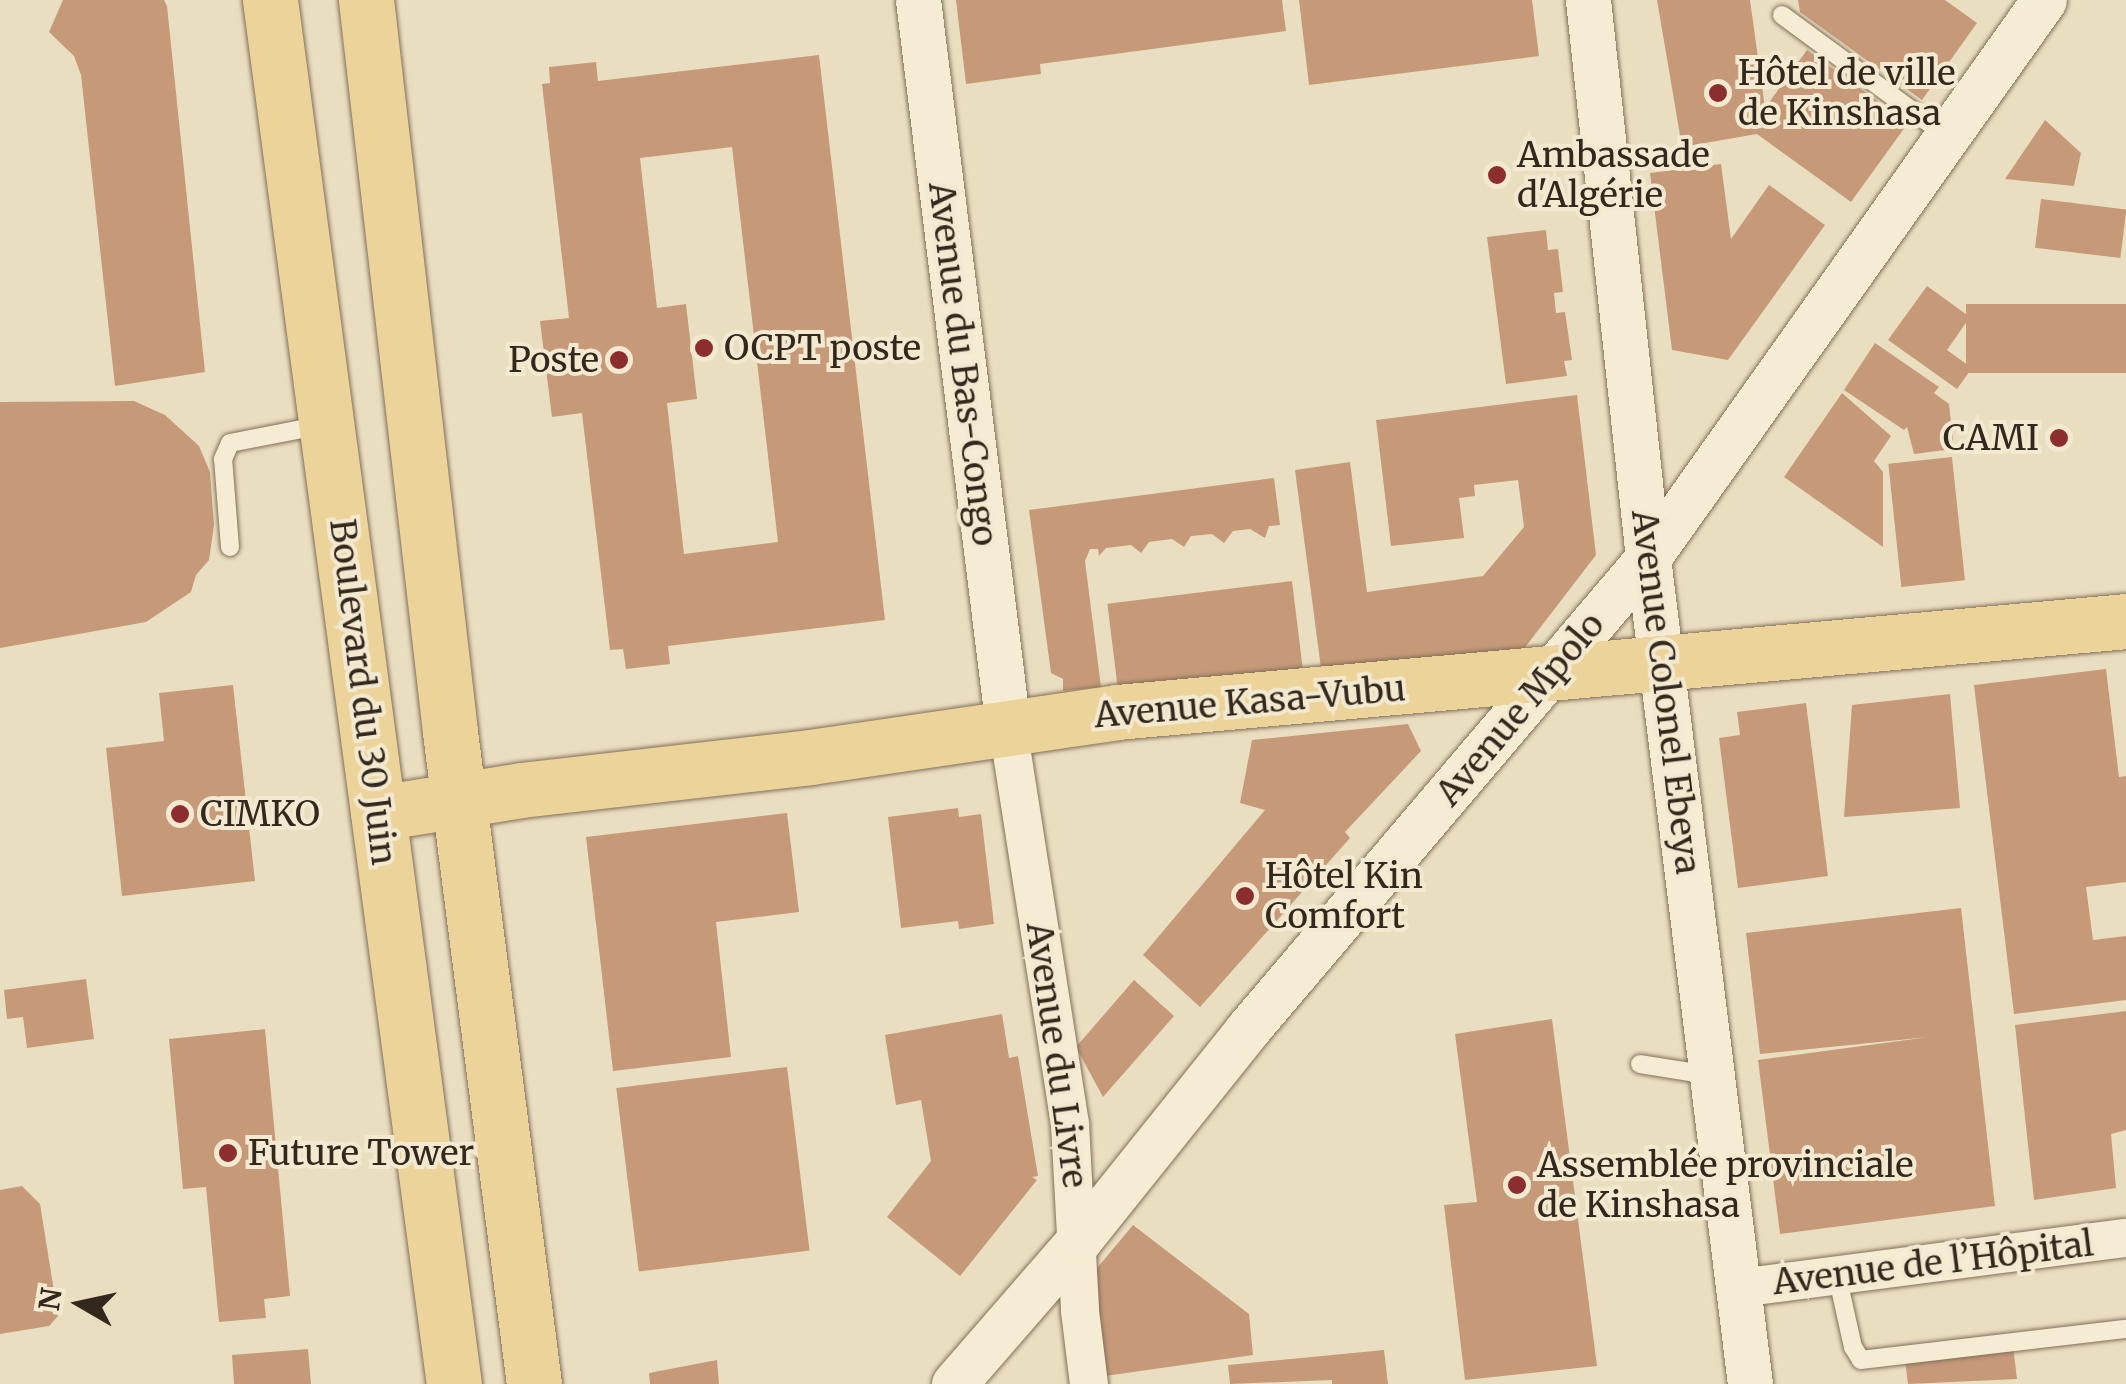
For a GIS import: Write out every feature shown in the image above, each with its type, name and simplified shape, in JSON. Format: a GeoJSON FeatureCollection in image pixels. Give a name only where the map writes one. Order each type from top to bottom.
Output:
{"type":"FeatureCollection","features":[{"type":"Feature","properties":{"kind":"main road","name":"Boulevard du 30 Juin"},"geometry":{"type":"LineString","coordinates":[[270,0],[372,743],[454,1384]]}},
{"type":"Feature","properties":{"kind":"main road"},"geometry":{"type":"LineString","coordinates":[[366,0],[534,1384]]}},
{"type":"Feature","properties":{"kind":"main road","name":"Avenue Kasa-Vubu"},"geometry":{"type":"LineString","coordinates":[[378,813],[1117,712],[2126,621]]}},
{"type":"Feature","properties":{"kind":"street","name":"Avenue du Bas-Congo"},"geometry":{"type":"LineString","coordinates":[[918,0],[1008,728]]}},
{"type":"Feature","properties":{"kind":"street","name":"Avenue Colonel Ebeya"},"geometry":{"type":"LineString","coordinates":[[1588,0],[1648,558],[1715,1076],[1750,1384]]}},
{"type":"Feature","properties":{"kind":"street","name":"Avenue Mpolo"},"geometry":{"type":"LineString","coordinates":[[954,1384],[1080,1240],[1247,1030],[1648,558],[2044,0]]}},
{"type":"Feature","properties":{"kind":"street","name":"Avenue du Livre"},"geometry":{"type":"LineString","coordinates":[[1008,728],[1070,1124],[1080,1240],[1080,1311],[1089,1384]]}},
{"type":"Feature","properties":{"kind":"street","name":"Avenue de l’Hôpital"},"geometry":{"type":"LineString","coordinates":[[1740,1288],[2126,1238]]}},
{"type":"Feature","properties":{"kind":"lane"},"geometry":{"type":"LineString","coordinates":[[1782,15],[1947,136]]}},
{"type":"Feature","properties":{"kind":"lane"},"geometry":{"type":"LineString","coordinates":[[230,547],[223,459],[230,443],[328,424]]}},
{"type":"Feature","properties":{"kind":"lane"},"geometry":{"type":"LineString","coordinates":[[1640,1064],[1715,1076]]}},
{"type":"Feature","properties":{"kind":"lane"},"geometry":{"type":"LineString","coordinates":[[1837,1275],[1853,1347],[1861,1360],[2126,1329]]}},
{"type":"Feature","properties":{"kind":"building"},"geometry":{"type":"Polygon","coordinates":[[[63,0],[164,0],[167,6],[205,372],[115,386],[81,75],[74,56],[49,32],[63,0]]]}},
{"type":"Feature","properties":{"kind":"building"},"geometry":{"type":"Polygon","coordinates":[[[956,0],[1282,0],[1286,31],[1040,64],[1041,74],[966,84],[956,0]]]}},
{"type":"Feature","properties":{"kind":"building"},"geometry":{"type":"Polygon","coordinates":[[[1299,0],[1532,0],[1539,56],[1309,85],[1299,0]]]}},
{"type":"Feature","properties":{"kind":"building","name":"Hôtel de ville de Kinshasa"},"geometry":{"type":"Polygon","coordinates":[[[1657,0],[1750,0],[1765,108],[1807,50],[1908,123],[1851,202],[1757,134],[1682,147],[1657,0]]]}},
{"type":"Feature","properties":{"kind":"building","name":"Hôtel de ville de Kinshasa"},"geometry":{"type":"Polygon","coordinates":[[[1798,0],[1945,0],[1977,23],[1922,100],[1800,12],[1798,0]]]}},
{"type":"Feature","properties":{"kind":"building","name":"Poste"},"geometry":{"type":"Polygon","coordinates":[[[819,55],[885,620],[668,646],[670,664],[626,669],[623,649],[610,650],[582,413],[552,417],[540,321],[569,318],[542,84],[550,83],[549,67],[596,62],[598,81],[819,55]],[[732,147],[640,158],[657,308],[686,304],[697,399],[667,403],[684,554],[778,542],[732,147]]]}},
{"type":"Feature","properties":{"kind":"building"},"geometry":{"type":"Polygon","coordinates":[[[2045,120],[2081,153],[2074,186],[2005,179],[2045,120]]]}},
{"type":"Feature","properties":{"kind":"building"},"geometry":{"type":"Polygon","coordinates":[[[1721,164],[1731,239],[1769,185],[1825,225],[1728,360],[1672,350],[1650,173],[1721,164]]]}},
{"type":"Feature","properties":{"kind":"building"},"geometry":{"type":"Polygon","coordinates":[[[2041,199],[2126,209],[2120,258],[2035,248],[2041,199]]]}},
{"type":"Feature","properties":{"kind":"building"},"geometry":{"type":"Polygon","coordinates":[[[1546,230],[1548,250],[1558,249],[1563,292],[1554,293],[1556,313],[1565,312],[1572,360],[1564,361],[1567,376],[1506,384],[1487,237],[1546,230]]]}},
{"type":"Feature","properties":{"kind":"building"},"geometry":{"type":"Polygon","coordinates":[[[1927,286],[1970,317],[1947,350],[1972,368],[1957,389],[1888,340],[1927,286]]]}},
{"type":"Feature","properties":{"kind":"building"},"geometry":{"type":"Polygon","coordinates":[[[1966,304],[2126,304],[2126,373],[1966,373],[1966,304]]]}},
{"type":"Feature","properties":{"kind":"building"},"geometry":{"type":"Polygon","coordinates":[[[1875,343],[1939,387],[1934,393],[1949,404],[1954,449],[1914,454],[1907,427],[1904,430],[1844,390],[1875,343]]]}},
{"type":"Feature","properties":{"kind":"building"},"geometry":{"type":"Polygon","coordinates":[[[1842,393],[1891,436],[1874,461],[1883,472],[1883,547],[1784,477],[1842,393]]]}},
{"type":"Feature","properties":{"kind":"building"},"geometry":{"type":"Polygon","coordinates":[[[1577,395],[1596,555],[1523,650],[1322,676],[1295,470],[1350,462],[1367,592],[1483,576],[1524,527],[1518,480],[1474,485],[1475,496],[1459,498],[1464,538],[1391,546],[1376,420],[1577,395]]]}},
{"type":"Feature","properties":{"kind":"building"},"geometry":{"type":"Polygon","coordinates":[[[134,401],[165,415],[199,446],[210,472],[214,525],[209,560],[196,575],[191,592],[146,622],[0,648],[0,402],[134,401]]]}},
{"type":"Feature","properties":{"kind":"building"},"geometry":{"type":"Polygon","coordinates":[[[1952,457],[1965,580],[1901,587],[1888,464],[1952,457]]]}},
{"type":"Feature","properties":{"kind":"building"},"geometry":{"type":"Polygon","coordinates":[[[1274,478],[1280,525],[1269,526],[1265,538],[1250,529],[1233,531],[1224,543],[1212,534],[1191,536],[1184,547],[1172,539],[1149,542],[1141,553],[1131,545],[1106,548],[1099,556],[1098,549],[1090,549],[1085,561],[1101,687],[1063,691],[1063,679],[1051,673],[1029,510],[1274,478]]]}},
{"type":"Feature","properties":{"kind":"building"},"geometry":{"type":"Polygon","coordinates":[[[1292,581],[1303,668],[1118,691],[1107,604],[1292,581]]]}},
{"type":"Feature","properties":{"kind":"building"},"geometry":{"type":"Polygon","coordinates":[[[2106,669],[2119,777],[2126,776],[2126,882],[2086,887],[2093,940],[2126,936],[2126,1000],[2014,1014],[1974,685],[2106,669]]]}},
{"type":"Feature","properties":{"kind":"building","name":"CIMKO"},"geometry":{"type":"Polygon","coordinates":[[[233,685],[255,881],[122,896],[106,748],[164,741],[159,693],[233,685]]]}},
{"type":"Feature","properties":{"kind":"building"},"geometry":{"type":"Polygon","coordinates":[[[1950,694],[1960,808],[1844,817],[1852,705],[1950,694]]]}},
{"type":"Feature","properties":{"kind":"building"},"geometry":{"type":"Polygon","coordinates":[[[1806,703],[1828,876],[1738,888],[1719,738],[1740,735],[1737,712],[1806,703]]]}},
{"type":"Feature","properties":{"kind":"building"},"geometry":{"type":"Polygon","coordinates":[[[1408,724],[1421,751],[1345,832],[1350,838],[1200,1007],[1143,955],[1265,810],[1240,803],[1252,740],[1408,724]]]}},
{"type":"Feature","properties":{"kind":"building"},"geometry":{"type":"Polygon","coordinates":[[[958,808],[959,817],[981,814],[994,924],[959,929],[958,921],[901,928],[888,817],[958,808]]]}},
{"type":"Feature","properties":{"kind":"building"},"geometry":{"type":"Polygon","coordinates":[[[787,813],[799,912],[716,922],[731,1057],[613,1071],[586,837],[787,813]]]}},
{"type":"Feature","properties":{"kind":"building"},"geometry":{"type":"Polygon","coordinates":[[[1961,908],[1995,1206],[1780,1234],[1758,1060],[1929,1037],[1760,1054],[1746,933],[1961,908]]]}},
{"type":"Feature","properties":{"kind":"building"},"geometry":{"type":"Polygon","coordinates":[[[86,979],[94,1039],[27,1048],[23,1017],[7,1019],[4,990],[86,979]]]}},
{"type":"Feature","properties":{"kind":"building"},"geometry":{"type":"Polygon","coordinates":[[[1134,980],[1174,1016],[1103,1097],[1076,1047],[1134,980]]]}},
{"type":"Feature","properties":{"kind":"building"},"geometry":{"type":"Polygon","coordinates":[[[2126,1011],[2126,1130],[2111,1134],[2116,1188],[2034,1200],[2015,1025],[2126,1011]]]}},
{"type":"Feature","properties":{"kind":"building"},"geometry":{"type":"Polygon","coordinates":[[[1002,1014],[1009,1058],[1018,1056],[1038,1176],[1032,1177],[1037,1180],[960,1276],[887,1217],[931,1161],[921,1100],[896,1105],[885,1035],[1002,1014]]]}},
{"type":"Feature","properties":{"kind":"building","name":"Assemblée provinciale de Kinshasa"},"geometry":{"type":"Polygon","coordinates":[[[1552,1019],[1597,1366],[1465,1380],[1444,1205],[1477,1202],[1455,1034],[1552,1019]]]}},
{"type":"Feature","properties":{"kind":"building","name":"Future Tower"},"geometry":{"type":"Polygon","coordinates":[[[265,1029],[290,1296],[264,1299],[266,1318],[219,1322],[206,1187],[183,1189],[169,1039],[265,1029]]]}},
{"type":"Feature","properties":{"kind":"building"},"geometry":{"type":"Polygon","coordinates":[[[787,1067],[810,1251],[639,1272],[616,1088],[787,1067]]]}},
{"type":"Feature","properties":{"kind":"building"},"geometry":{"type":"Polygon","coordinates":[[[22,1186],[40,1204],[58,1316],[49,1326],[0,1334],[0,1190],[22,1186]]]}},
{"type":"Feature","properties":{"kind":"building"},"geometry":{"type":"Polygon","coordinates":[[[1133,1225],[1249,1314],[1253,1355],[1105,1376],[1088,1279],[1133,1225]]]}},
{"type":"Feature","properties":{"kind":"building"},"geometry":{"type":"Polygon","coordinates":[[[2013,1346],[2017,1379],[1908,1384],[1905,1360],[2013,1346]]]}},
{"type":"Feature","properties":{"kind":"building"},"geometry":{"type":"Polygon","coordinates":[[[308,1349],[311,1384],[234,1384],[232,1355],[308,1349]]]}},
{"type":"Feature","properties":{"kind":"building"},"geometry":{"type":"Polygon","coordinates":[[[1384,1350],[1388,1384],[1332,1384],[1332,1380],[1230,1384],[1228,1365],[1384,1350]]]}},
{"type":"Feature","properties":{"kind":"building"},"geometry":{"type":"Polygon","coordinates":[[[717,1360],[719,1384],[650,1384],[649,1373],[717,1360]]]}},
{"type":"Feature","properties":{"kind":"place","name":"Hôtel de ville de Kinshasa"},"geometry":{"type":"Point","coordinates":[1718,93]}},
{"type":"Feature","properties":{"kind":"place","name":"Ambassade d'Algérie"},"geometry":{"type":"Point","coordinates":[1497,175]}},
{"type":"Feature","properties":{"kind":"place","name":"OCPT poste"},"geometry":{"type":"Point","coordinates":[704,348]}},
{"type":"Feature","properties":{"kind":"place","name":"Poste"},"geometry":{"type":"Point","coordinates":[619,360]}},
{"type":"Feature","properties":{"kind":"place","name":"CAMI"},"geometry":{"type":"Point","coordinates":[2059,438]}},
{"type":"Feature","properties":{"kind":"place","name":"CIMKO"},"geometry":{"type":"Point","coordinates":[180,814]}},
{"type":"Feature","properties":{"kind":"place","name":"Hôtel Kin Comfort"},"geometry":{"type":"Point","coordinates":[1245,896]}},
{"type":"Feature","properties":{"kind":"place","name":"Future Tower"},"geometry":{"type":"Point","coordinates":[228,1153]}},
{"type":"Feature","properties":{"kind":"place","name":"Assemblée provinciale de Kinshasa"},"geometry":{"type":"Point","coordinates":[1517,1185]}}]}
